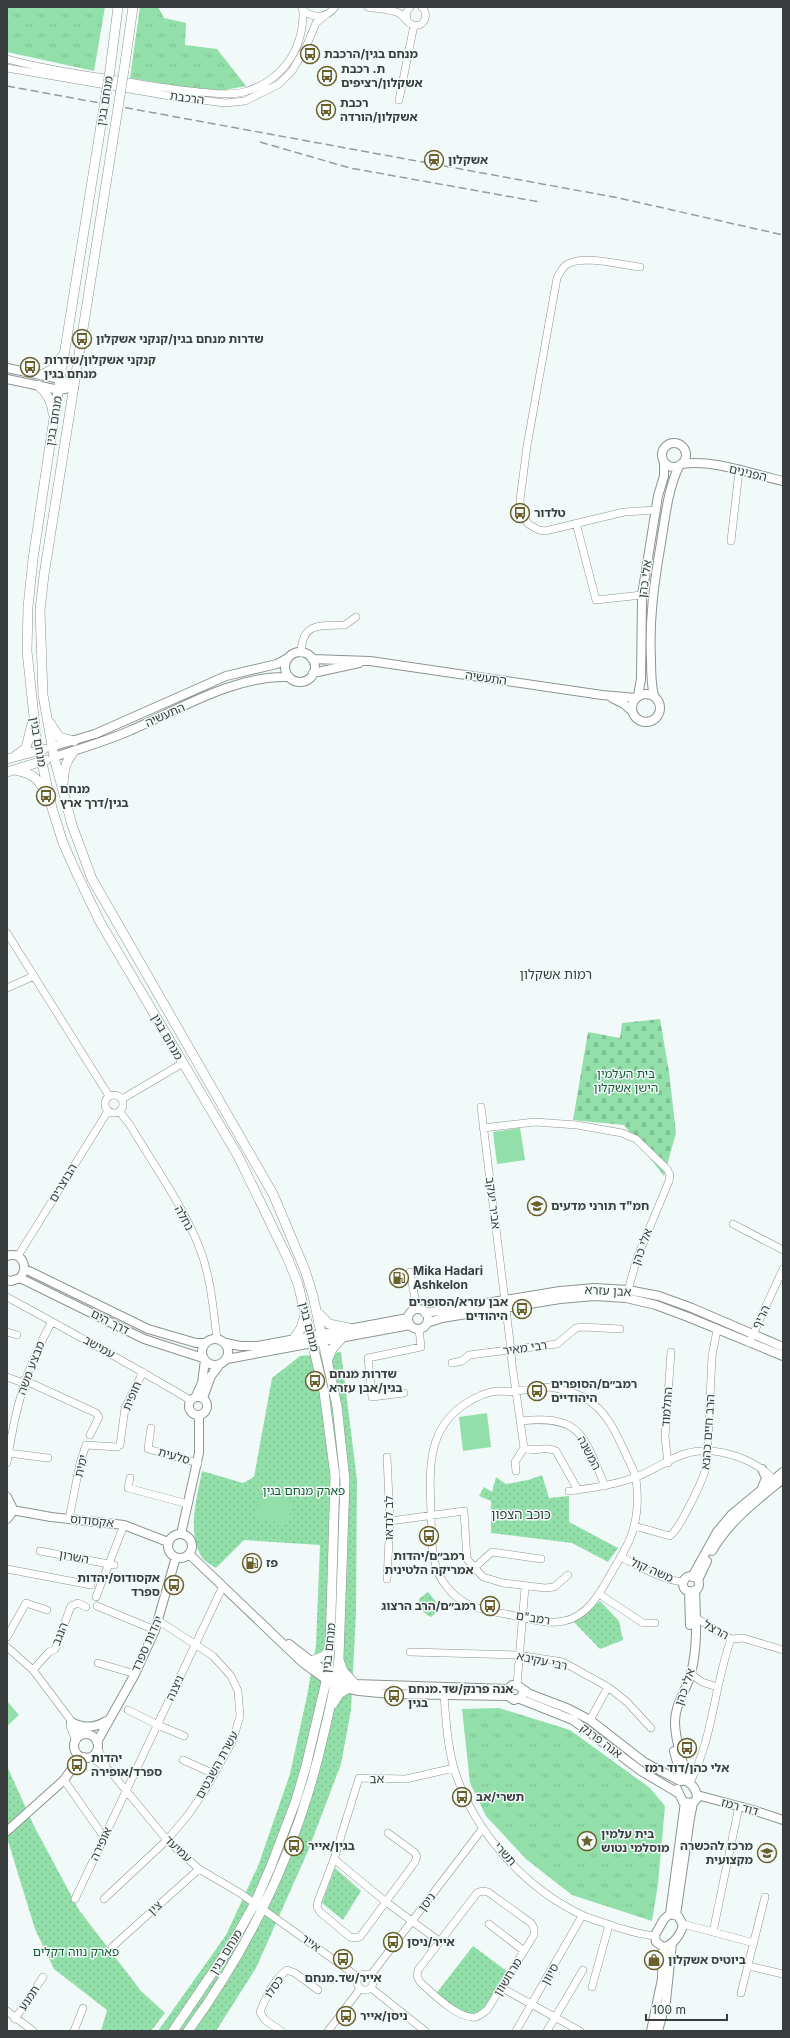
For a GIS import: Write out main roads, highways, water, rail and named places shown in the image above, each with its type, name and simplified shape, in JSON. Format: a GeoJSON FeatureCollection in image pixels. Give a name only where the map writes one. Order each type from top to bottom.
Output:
{"type":"FeatureCollection","features":[{"type":"Feature","properties":{"kind":"main road","name":"מנחם בגין"},"geometry":{"type":"LineString","coordinates":[[133,7],[43,582],[40,610],[40,651],[44,707],[51,747],[65,803],[92,879],[272,1194],[305,1270],[323,1337],[337,1406],[345,1480],[339,1658],[336,1682],[316,1770],[304,1809],[280,1874],[263,1909],[236,1960],[188,2031]]}},
{"type":"Feature","properties":{"kind":"main road","name":"מנחם בגין"},"geometry":{"type":"LineString","coordinates":[[118,9],[110,70],[60,379],[33,559],[28,607],[27,651],[33,715],[41,762],[52,808],[63,843],[100,922],[238,1156],[261,1201],[288,1260],[305,1307],[313,1339],[324,1392],[335,1476],[330,1647],[327,1677],[306,1766],[296,1800],[255,1903],[232,1944],[173,2031]]}},
{"type":"Feature","properties":{"kind":"main road"},"geometry":{"type":"LineString","coordinates":[[40,375],[53,369],[62,355],[66,343]]}},
{"type":"Feature","properties":{"kind":"main road"},"geometry":{"type":"LineString","coordinates":[[38,385],[44,390],[49,398],[54,418]]}},
{"type":"Feature","properties":{"kind":"main road"},"geometry":{"type":"LineString","coordinates":[[44,707],[54,732],[59,737],[74,741]]}},
{"type":"Feature","properties":{"kind":"main road"},"geometry":{"type":"LineString","coordinates":[[11,758],[26,748],[29,741],[33,715]]}},
{"type":"Feature","properties":{"kind":"main road"},"geometry":{"type":"LineString","coordinates":[[11,758],[51,747]]}},
{"type":"Feature","properties":{"kind":"main road"},"geometry":{"type":"LineString","coordinates":[[65,803],[63,785],[64,768],[67,759],[74,751]]}},
{"type":"Feature","properties":{"kind":"main road","name":"התעשיה"},"geometry":{"type":"LineString","coordinates":[[11,771],[54,758]]}},
{"type":"Feature","properties":{"kind":"main road"},"geometry":{"type":"LineString","coordinates":[[11,771],[32,774],[38,780],[52,808]]}},
{"type":"Feature","properties":{"kind":"main road"},"geometry":{"type":"LineString","coordinates":[[293,1340],[304,1321],[305,1307]]}},
{"type":"Feature","properties":{"kind":"main road"},"geometry":{"type":"LineString","coordinates":[[316,1308],[320,1315],[329,1324],[349,1328]]}},
{"type":"Feature","properties":{"kind":"main road"},"geometry":{"type":"LineString","coordinates":[[328,1361],[332,1349],[343,1337]]}},
{"type":"Feature","properties":{"kind":"main road"},"geometry":{"type":"LineString","coordinates":[[312,1661],[324,1656],[330,1647]]}},
{"type":"Feature","properties":{"kind":"main road"},"geometry":{"type":"LineString","coordinates":[[339,1658],[343,1671],[355,1684]]}},
{"type":"Feature","properties":{"kind":"main road"},"geometry":{"type":"LineString","coordinates":[[330,1709],[339,1694],[347,1689]]}},
{"type":"Feature","properties":{"kind":"railway"},"geometry":{"type":"LineString","coordinates":[[7,86],[619,198],[783,235]]}},
{"type":"Feature","properties":{"kind":"railway"},"geometry":{"type":"LineString","coordinates":[[260,142],[350,168],[540,202]]}},
{"type":"Feature","properties":{"kind":"place","name":"מנחם בגין/הרכבת"},"geometry":{"type":"Point","coordinates":[310,54]}},
{"type":"Feature","properties":{"kind":"place","name":"ת. רכבת אשקלון/רציפים"},"geometry":{"type":"Point","coordinates":[327,76]}},
{"type":"Feature","properties":{"kind":"place","name":"רכבת אשקלון/הורדה"},"geometry":{"type":"Point","coordinates":[326,110]}},
{"type":"Feature","properties":{"kind":"place","name":"אשקלון"},"geometry":{"type":"Point","coordinates":[434,160]}},
{"type":"Feature","properties":{"kind":"place","name":"שדרות מנחם בגין/קנקני אשקלון"},"geometry":{"type":"Point","coordinates":[82,339]}},
{"type":"Feature","properties":{"kind":"place","name":"קנקני אשקלון/שדרות מנחם בגין"},"geometry":{"type":"Point","coordinates":[30,367]}},
{"type":"Feature","properties":{"kind":"place","name":"טלדור"},"geometry":{"type":"Point","coordinates":[520,513]}},
{"type":"Feature","properties":{"kind":"place","name":"מנחם בגין/דרך ארץ"},"geometry":{"type":"Point","coordinates":[46,796]}},
{"type":"Feature","properties":{"kind":"place","name":"חמ\"ד תורני מדעים"},"geometry":{"type":"Point","coordinates":[537,1206]}},
{"type":"Feature","properties":{"kind":"place","name":"Mika Hadari Ashkelon"},"geometry":{"type":"Point","coordinates":[399,1278]}},
{"type":"Feature","properties":{"kind":"place","name":"אבן עזרא/הסופרים היהודים"},"geometry":{"type":"Point","coordinates":[522,1309]}},
{"type":"Feature","properties":{"kind":"place","name":"שדרות מנחם בגין/אבן עזרא"},"geometry":{"type":"Point","coordinates":[315,1381]}},
{"type":"Feature","properties":{"kind":"place","name":"רמב״ם/הסופרים היהודיים"},"geometry":{"type":"Point","coordinates":[537,1391]}},
{"type":"Feature","properties":{"kind":"place","name":"רמב״ם/יהדות אמריקה הלטינית"},"geometry":{"type":"Point","coordinates":[429,1536]}},
{"type":"Feature","properties":{"kind":"place","name":"פז"},"geometry":{"type":"Point","coordinates":[252,1563]}},
{"type":"Feature","properties":{"kind":"place","name":"אקסודוס/יהדות ספרד"},"geometry":{"type":"Point","coordinates":[174,1585]}},
{"type":"Feature","properties":{"kind":"place","name":"רמב״ם/הרב הרצוג"},"geometry":{"type":"Point","coordinates":[490,1606]}},
{"type":"Feature","properties":{"kind":"place","name":"אנה פרנק/שד.מנחם בגין"},"geometry":{"type":"Point","coordinates":[394,1696]}},
{"type":"Feature","properties":{"kind":"place","name":"אלי כהן/דוד רמז"},"geometry":{"type":"Point","coordinates":[687,1748]}},
{"type":"Feature","properties":{"kind":"place","name":"יהדות ספרד/אופירה"},"geometry":{"type":"Point","coordinates":[77,1765]}},
{"type":"Feature","properties":{"kind":"place","name":"תשרי/אב"},"geometry":{"type":"Point","coordinates":[462,1797]}},
{"type":"Feature","properties":{"kind":"place","name":"בית עלמין מוסלמי נטוש"},"geometry":{"type":"Point","coordinates":[587,1841]}},
{"type":"Feature","properties":{"kind":"place","name":"בגין/אייר"},"geometry":{"type":"Point","coordinates":[294,1846]}},
{"type":"Feature","properties":{"kind":"place","name":"מרכז להכשרה מקצועית"},"geometry":{"type":"Point","coordinates":[767,1853]}},
{"type":"Feature","properties":{"kind":"place","name":"אייר/ניסן"},"geometry":{"type":"Point","coordinates":[393,1942]}},
{"type":"Feature","properties":{"kind":"place","name":"אייר/שד.מנחם"},"geometry":{"type":"Point","coordinates":[343,1959]}},
{"type":"Feature","properties":{"kind":"place","name":"ביוטיס אשקלון"},"geometry":{"type":"Point","coordinates":[654,1960]}},
{"type":"Feature","properties":{"kind":"place","name":"ניסן/אייר"},"geometry":{"type":"Point","coordinates":[346,2016]}},
{"type":"Feature","properties":{"kind":"district","name":"רמות אשקלון"},"geometry":{"type":"Point","coordinates":[556,974]}},
{"type":"Feature","properties":{"kind":"district","name":"כוכב הצפון"},"geometry":{"type":"Point","coordinates":[521,1514]}},
{"type":"Feature","properties":{"kind":"park label","name":"בית העלמין הישן אשקלון"},"geometry":{"type":"Point","coordinates":[626,1081]}},
{"type":"Feature","properties":{"kind":"park label","name":"פארק מנחם בגין"},"geometry":{"type":"Point","coordinates":[304,1491]}},
{"type":"Feature","properties":{"kind":"park label","name":"פארק נווה דקלים"},"geometry":{"type":"Point","coordinates":[76,1952]}}]}
